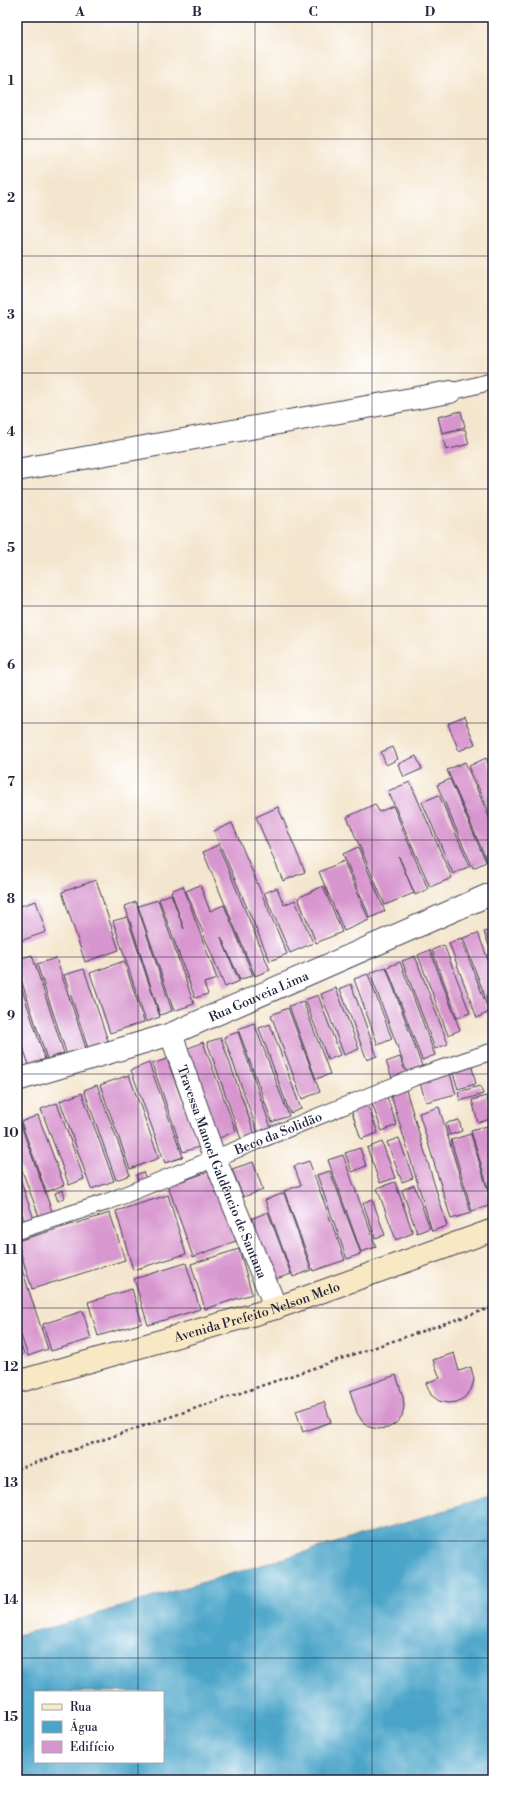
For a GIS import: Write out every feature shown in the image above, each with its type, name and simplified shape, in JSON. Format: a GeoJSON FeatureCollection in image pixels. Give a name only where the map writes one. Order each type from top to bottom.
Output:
{"type":"FeatureCollection","features":[{"type":"Feature","properties":{"kind":"main road","name":"Avenida Prefeito Nelson Melo"},"geometry":{"type":"LineString","coordinates":[[17,1382],[276,1308],[493,1230]]}},
{"type":"Feature","properties":{"kind":"street"},"geometry":{"type":"LineString","coordinates":[[17,470],[450,392]]}},
{"type":"Feature","properties":{"kind":"street","name":"Rua Gouveia Lima"},"geometry":{"type":"LineString","coordinates":[[17,1080],[171,1034],[493,893]]}},
{"type":"Feature","properties":{"kind":"street","name":"Travessa Manoel Galdêncio de Santana"},"geometry":{"type":"LineString","coordinates":[[171,1034],[214,1157],[276,1308]]}},
{"type":"Feature","properties":{"kind":"lane"},"geometry":{"type":"LineString","coordinates":[[450,392],[493,381]]}},
{"type":"Feature","properties":{"kind":"lane","name":"Beco da Solidão"},"geometry":{"type":"LineString","coordinates":[[17,1231],[107,1202],[214,1157],[413,1078],[493,1051]]}},
{"type":"Feature","properties":{"kind":"path"},"geometry":{"type":"LineString","coordinates":[[17,1469],[493,1308]]}},
{"type":"Feature","properties":{"kind":"water"},"geometry":{"type":"Polygon","coordinates":[[[493,1496],[493,1780],[17,1780],[17,1635],[56,1626],[493,1496]]]}},
{"type":"Feature","properties":{"kind":"building"},"geometry":{"type":"Polygon","coordinates":[[[461,411],[465,427],[442,433],[438,417],[461,411]]]}},
{"type":"Feature","properties":{"kind":"building"},"geometry":{"type":"Polygon","coordinates":[[[465,429],[469,444],[446,450],[442,434],[465,429]]]}},
{"type":"Feature","properties":{"kind":"building"},"geometry":{"type":"Polygon","coordinates":[[[464,717],[475,744],[459,751],[448,724],[464,717]]]}},
{"type":"Feature","properties":{"kind":"building"},"geometry":{"type":"Polygon","coordinates":[[[393,747],[398,759],[386,765],[381,752],[393,747]]]}},
{"type":"Feature","properties":{"kind":"building"},"geometry":{"type":"Polygon","coordinates":[[[416,756],[422,769],[404,777],[398,764],[416,756]]]}},
{"type":"Feature","properties":{"kind":"building"},"geometry":{"type":"Polygon","coordinates":[[[486,758],[493,774],[493,821],[469,766],[486,758]]]}},
{"type":"Feature","properties":{"kind":"building"},"geometry":{"type":"Polygon","coordinates":[[[465,762],[493,826],[493,858],[487,861],[447,770],[465,762]]]}},
{"type":"Feature","properties":{"kind":"building"},"geometry":{"type":"Polygon","coordinates":[[[450,779],[486,862],[473,868],[437,785],[450,779]]]}},
{"type":"Feature","properties":{"kind":"building"},"geometry":{"type":"Polygon","coordinates":[[[410,782],[452,878],[430,887],[388,791],[410,782]]]}},
{"type":"Feature","properties":{"kind":"building"},"geometry":{"type":"Polygon","coordinates":[[[439,795],[470,866],[453,874],[422,802],[439,795]]]}},
{"type":"Feature","properties":{"kind":"building"},"geometry":{"type":"Polygon","coordinates":[[[375,804],[379,812],[393,806],[428,889],[415,895],[399,857],[414,893],[385,905],[347,817],[375,804]]]}},
{"type":"Feature","properties":{"kind":"building"},"geometry":{"type":"Polygon","coordinates":[[[278,807],[305,872],[283,881],[256,817],[278,807]]]}},
{"type":"Feature","properties":{"kind":"building"},"geometry":{"type":"Polygon","coordinates":[[[232,823],[287,954],[270,961],[214,831],[232,823]]]}},
{"type":"Feature","properties":{"kind":"building"},"geometry":{"type":"Polygon","coordinates":[[[218,845],[270,970],[255,976],[203,852],[218,845]]]}},
{"type":"Feature","properties":{"kind":"building"},"geometry":{"type":"Polygon","coordinates":[[[358,847],[385,911],[370,918],[343,854],[358,847]]]}},
{"type":"Feature","properties":{"kind":"building"},"geometry":{"type":"Polygon","coordinates":[[[344,861],[369,920],[344,931],[319,872],[344,861]]]}},
{"type":"Feature","properties":{"kind":"building"},"geometry":{"type":"Polygon","coordinates":[[[96,880],[119,950],[85,962],[62,892],[96,880]]]}},
{"type":"Feature","properties":{"kind":"building"},"geometry":{"type":"Polygon","coordinates":[[[200,885],[210,911],[224,905],[253,975],[240,980],[221,937],[239,981],[225,987],[186,891],[200,885]]]}},
{"type":"Feature","properties":{"kind":"building"},"geometry":{"type":"Polygon","coordinates":[[[183,886],[217,979],[204,983],[208,994],[195,998],[159,899],[171,894],[184,929],[171,891],[183,886]]]}},
{"type":"Feature","properties":{"kind":"building"},"geometry":{"type":"Polygon","coordinates":[[[323,886],[342,932],[316,943],[298,898],[323,886]]]}},
{"type":"Feature","properties":{"kind":"building"},"geometry":{"type":"Polygon","coordinates":[[[277,888],[284,905],[295,900],[313,943],[290,953],[264,893],[277,888]]]}},
{"type":"Feature","properties":{"kind":"building"},"geometry":{"type":"Polygon","coordinates":[[[158,900],[194,1004],[174,1011],[138,906],[158,900]]]}},
{"type":"Feature","properties":{"kind":"building"},"geometry":{"type":"Polygon","coordinates":[[[36,901],[46,932],[17,942],[17,907],[36,901]]]}},
{"type":"Feature","properties":{"kind":"building"},"geometry":{"type":"Polygon","coordinates":[[[136,902],[172,1011],[160,1015],[125,906],[136,902]]]}},
{"type":"Feature","properties":{"kind":"building"},"geometry":{"type":"Polygon","coordinates":[[[127,917],[160,1017],[146,1022],[113,921],[127,917]]]}},
{"type":"Feature","properties":{"kind":"building"},"geometry":{"type":"Polygon","coordinates":[[[493,928],[493,944],[489,946],[484,932],[493,928]]]}},
{"type":"Feature","properties":{"kind":"building"},"geometry":{"type":"Polygon","coordinates":[[[478,933],[493,973],[493,1008],[490,1009],[463,938],[478,933]]]}},
{"type":"Feature","properties":{"kind":"building"},"geometry":{"type":"Polygon","coordinates":[[[461,938],[489,1012],[477,1018],[449,943],[461,938]]]}},
{"type":"Feature","properties":{"kind":"building"},"geometry":{"type":"Polygon","coordinates":[[[444,945],[470,1013],[457,1018],[432,950],[444,945]]]}},
{"type":"Feature","properties":{"kind":"building"},"geometry":{"type":"Polygon","coordinates":[[[430,950],[460,1030],[448,1035],[418,955],[430,950]]]}},
{"type":"Feature","properties":{"kind":"building"},"geometry":{"type":"Polygon","coordinates":[[[32,955],[64,1053],[47,1059],[17,967],[17,960],[32,955]]]}},
{"type":"Feature","properties":{"kind":"building"},"geometry":{"type":"Polygon","coordinates":[[[415,956],[448,1044],[435,1049],[402,961],[415,956]]]}},
{"type":"Feature","properties":{"kind":"building"},"geometry":{"type":"Polygon","coordinates":[[[56,958],[86,1048],[67,1055],[37,964],[56,958]]]}},
{"type":"Feature","properties":{"kind":"building"},"geometry":{"type":"Polygon","coordinates":[[[124,961],[144,1022],[110,1033],[90,973],[124,961]]]}},
{"type":"Feature","properties":{"kind":"building"},"geometry":{"type":"Polygon","coordinates":[[[400,962],[435,1055],[422,1060],[387,967],[400,962]]]}},
{"type":"Feature","properties":{"kind":"building"},"geometry":{"type":"Polygon","coordinates":[[[386,967],[423,1069],[408,1075],[370,973],[386,967]]]}},
{"type":"Feature","properties":{"kind":"building"},"geometry":{"type":"Polygon","coordinates":[[[84,969],[108,1041],[88,1048],[64,975],[84,969]]]}},
{"type":"Feature","properties":{"kind":"building"},"geometry":{"type":"Polygon","coordinates":[[[17,974],[45,1059],[29,1065],[17,1029],[17,974]]]}},
{"type":"Feature","properties":{"kind":"building"},"geometry":{"type":"Polygon","coordinates":[[[368,974],[392,1039],[378,1045],[354,979],[368,974]]]}},
{"type":"Feature","properties":{"kind":"building"},"geometry":{"type":"Polygon","coordinates":[[[351,984],[377,1056],[367,1060],[340,989],[351,984]]]}},
{"type":"Feature","properties":{"kind":"building"},"geometry":{"type":"Polygon","coordinates":[[[336,988],[359,1049],[344,1055],[321,994],[336,988]]]}},
{"type":"Feature","properties":{"kind":"building"},"geometry":{"type":"Polygon","coordinates":[[[318,995],[340,1055],[328,1060],[305,1000],[318,995]]]}},
{"type":"Feature","properties":{"kind":"building"},"geometry":{"type":"Polygon","coordinates":[[[303,1001],[330,1074],[316,1079],[289,1006],[303,1001]]]}},
{"type":"Feature","properties":{"kind":"building"},"geometry":{"type":"Polygon","coordinates":[[[288,1008],[320,1092],[302,1099],[271,1015],[288,1008]]]}},
{"type":"Feature","properties":{"kind":"building"},"geometry":{"type":"Polygon","coordinates":[[[254,1023],[289,1116],[272,1122],[238,1029],[254,1023]]]}},
{"type":"Feature","properties":{"kind":"building"},"geometry":{"type":"Polygon","coordinates":[[[270,1024],[301,1109],[290,1113],[259,1028],[270,1024]]]}},
{"type":"Feature","properties":{"kind":"building"},"geometry":{"type":"Polygon","coordinates":[[[238,1032],[272,1131],[259,1136],[224,1037],[238,1032]]]}},
{"type":"Feature","properties":{"kind":"building"},"geometry":{"type":"Polygon","coordinates":[[[221,1038],[256,1138],[242,1142],[207,1042],[221,1038]]]}},
{"type":"Feature","properties":{"kind":"building"},"geometry":{"type":"Polygon","coordinates":[[[203,1042],[236,1131],[217,1139],[184,1050],[203,1042]]]}},
{"type":"Feature","properties":{"kind":"building"},"geometry":{"type":"Polygon","coordinates":[[[17,1047],[23,1064],[17,1066],[17,1047]]]}},
{"type":"Feature","properties":{"kind":"building"},"geometry":{"type":"Polygon","coordinates":[[[400,1057],[407,1077],[394,1083],[386,1062],[400,1057]]]}},
{"type":"Feature","properties":{"kind":"building"},"geometry":{"type":"Polygon","coordinates":[[[167,1059],[199,1147],[183,1152],[152,1064],[167,1059]]]}},
{"type":"Feature","properties":{"kind":"building"},"geometry":{"type":"Polygon","coordinates":[[[149,1063],[183,1157],[165,1163],[131,1070],[149,1063]]]}},
{"type":"Feature","properties":{"kind":"building"},"geometry":{"type":"Polygon","coordinates":[[[472,1067],[476,1084],[458,1089],[453,1073],[472,1067]]]}},
{"type":"Feature","properties":{"kind":"building"},"geometry":{"type":"Polygon","coordinates":[[[450,1074],[456,1094],[426,1102],[420,1083],[450,1074]]]}},
{"type":"Feature","properties":{"kind":"building"},"geometry":{"type":"Polygon","coordinates":[[[129,1075],[159,1158],[130,1169],[100,1085],[129,1075]]]}},
{"type":"Feature","properties":{"kind":"building"},"geometry":{"type":"Polygon","coordinates":[[[97,1085],[130,1175],[116,1180],[84,1090],[97,1085]]]}},
{"type":"Feature","properties":{"kind":"building"},"geometry":{"type":"Polygon","coordinates":[[[480,1086],[483,1094],[460,1101],[458,1092],[480,1086]]]}},
{"type":"Feature","properties":{"kind":"building"},"geometry":{"type":"Polygon","coordinates":[[[406,1090],[447,1226],[432,1231],[391,1095],[406,1090]]]}},
{"type":"Feature","properties":{"kind":"building"},"geometry":{"type":"Polygon","coordinates":[[[82,1093],[114,1181],[91,1189],[60,1101],[82,1093]]]}},
{"type":"Feature","properties":{"kind":"building"},"geometry":{"type":"Polygon","coordinates":[[[386,1095],[397,1125],[382,1131],[371,1101],[386,1095]]]}},
{"type":"Feature","properties":{"kind":"building"},"geometry":{"type":"Polygon","coordinates":[[[486,1096],[493,1118],[478,1123],[472,1100],[486,1096]]]}},
{"type":"Feature","properties":{"kind":"building"},"geometry":{"type":"Polygon","coordinates":[[[57,1103],[84,1179],[69,1185],[41,1109],[57,1103]]]}},
{"type":"Feature","properties":{"kind":"building"},"geometry":{"type":"Polygon","coordinates":[[[367,1103],[378,1133],[361,1139],[351,1109],[367,1103]]]}},
{"type":"Feature","properties":{"kind":"building"},"geometry":{"type":"Polygon","coordinates":[[[439,1107],[471,1213],[451,1219],[419,1113],[439,1107]]]}},
{"type":"Feature","properties":{"kind":"building"},"geometry":{"type":"Polygon","coordinates":[[[38,1115],[64,1185],[46,1192],[21,1122],[38,1115]]]}},
{"type":"Feature","properties":{"kind":"building"},"geometry":{"type":"Polygon","coordinates":[[[19,1120],[54,1217],[41,1222],[17,1157],[17,1121],[19,1120]]]}},
{"type":"Feature","properties":{"kind":"building"},"geometry":{"type":"Polygon","coordinates":[[[459,1120],[462,1131],[450,1135],[446,1123],[459,1120]]]}},
{"type":"Feature","properties":{"kind":"building"},"geometry":{"type":"Polygon","coordinates":[[[490,1125],[493,1134],[493,1204],[471,1131],[490,1125]]]}},
{"type":"Feature","properties":{"kind":"building"},"geometry":{"type":"Polygon","coordinates":[[[471,1134],[492,1205],[472,1211],[451,1140],[471,1134]]]}},
{"type":"Feature","properties":{"kind":"building"},"geometry":{"type":"Polygon","coordinates":[[[399,1138],[413,1178],[402,1182],[387,1142],[399,1138]]]}},
{"type":"Feature","properties":{"kind":"building"},"geometry":{"type":"Polygon","coordinates":[[[382,1142],[395,1178],[380,1183],[367,1148],[382,1142]]]}},
{"type":"Feature","properties":{"kind":"building"},"geometry":{"type":"Polygon","coordinates":[[[360,1148],[366,1166],[352,1172],[345,1153],[360,1148]]]}},
{"type":"Feature","properties":{"kind":"building"},"geometry":{"type":"Polygon","coordinates":[[[343,1155],[376,1247],[361,1252],[328,1160],[343,1155]]]}},
{"type":"Feature","properties":{"kind":"building"},"geometry":{"type":"Polygon","coordinates":[[[309,1161],[345,1260],[313,1271],[284,1191],[301,1185],[294,1166],[309,1161]]]}},
{"type":"Feature","properties":{"kind":"building"},"geometry":{"type":"Polygon","coordinates":[[[253,1162],[263,1190],[243,1197],[232,1169],[253,1162]]]}},
{"type":"Feature","properties":{"kind":"building"},"geometry":{"type":"Polygon","coordinates":[[[17,1171],[35,1222],[26,1225],[17,1200],[17,1171]]]}},
{"type":"Feature","properties":{"kind":"building"},"geometry":{"type":"Polygon","coordinates":[[[211,1171],[236,1241],[193,1257],[168,1186],[211,1171]]]}},
{"type":"Feature","properties":{"kind":"building"},"geometry":{"type":"Polygon","coordinates":[[[330,1171],[361,1254],[347,1259],[317,1175],[330,1171]]]}},
{"type":"Feature","properties":{"kind":"building"},"geometry":{"type":"Polygon","coordinates":[[[143,1172],[147,1181],[139,1184],[136,1175],[143,1172]]]}},
{"type":"Feature","properties":{"kind":"building"},"geometry":{"type":"Polygon","coordinates":[[[395,1182],[413,1233],[396,1240],[377,1188],[395,1182]]]}},
{"type":"Feature","properties":{"kind":"building"},"geometry":{"type":"Polygon","coordinates":[[[414,1185],[430,1228],[417,1233],[402,1190],[414,1185]]]}},
{"type":"Feature","properties":{"kind":"building"},"geometry":{"type":"Polygon","coordinates":[[[63,1190],[65,1197],[58,1201],[55,1193],[63,1190]]]}},
{"type":"Feature","properties":{"kind":"building"},"geometry":{"type":"Polygon","coordinates":[[[284,1193],[311,1270],[293,1277],[265,1200],[284,1193]]]}},
{"type":"Feature","properties":{"kind":"building"},"geometry":{"type":"Polygon","coordinates":[[[168,1195],[186,1254],[133,1270],[116,1211],[168,1195]]]}},
{"type":"Feature","properties":{"kind":"building"},"geometry":{"type":"Polygon","coordinates":[[[372,1199],[385,1235],[375,1238],[363,1203],[372,1199]]]}},
{"type":"Feature","properties":{"kind":"building"},"geometry":{"type":"Polygon","coordinates":[[[268,1212],[291,1274],[270,1281],[248,1220],[268,1212]]]}},
{"type":"Feature","properties":{"kind":"building"},"geometry":{"type":"Polygon","coordinates":[[[110,1213],[125,1260],[32,1289],[17,1241],[110,1213]]]}},
{"type":"Feature","properties":{"kind":"building"},"geometry":{"type":"Polygon","coordinates":[[[239,1249],[252,1294],[205,1309],[191,1264],[239,1249]]]}},
{"type":"Feature","properties":{"kind":"building"},"geometry":{"type":"Polygon","coordinates":[[[17,1254],[48,1349],[28,1356],[17,1324],[17,1254]]]}},
{"type":"Feature","properties":{"kind":"building"},"geometry":{"type":"Polygon","coordinates":[[[186,1263],[200,1309],[148,1325],[134,1279],[186,1263]]]}},
{"type":"Feature","properties":{"kind":"building"},"geometry":{"type":"Polygon","coordinates":[[[132,1289],[142,1323],[98,1336],[88,1302],[132,1289]]]}},
{"type":"Feature","properties":{"kind":"building"},"geometry":{"type":"Polygon","coordinates":[[[83,1311],[91,1339],[51,1351],[43,1324],[83,1311]]]}},
{"type":"Feature","properties":{"kind":"building"},"geometry":{"type":"Polygon","coordinates":[[[17,1334],[24,1354],[17,1357],[17,1334]]]}},
{"type":"Feature","properties":{"kind":"building"},"geometry":{"type":"Polygon","coordinates":[[[454,1353],[459,1371],[471,1367],[474,1380],[471,1390],[465,1397],[457,1402],[448,1403],[439,1401],[431,1395],[426,1383],[440,1378],[433,1360],[454,1353]]]}},
{"type":"Feature","properties":{"kind":"building"},"geometry":{"type":"Polygon","coordinates":[[[396,1375],[403,1397],[404,1407],[402,1416],[396,1423],[388,1428],[378,1429],[369,1427],[362,1421],[357,1413],[350,1391],[396,1375]]]}},
{"type":"Feature","properties":{"kind":"building"},"geometry":{"type":"Polygon","coordinates":[[[324,1402],[331,1422],[303,1432],[296,1411],[324,1402]]]}}]}
